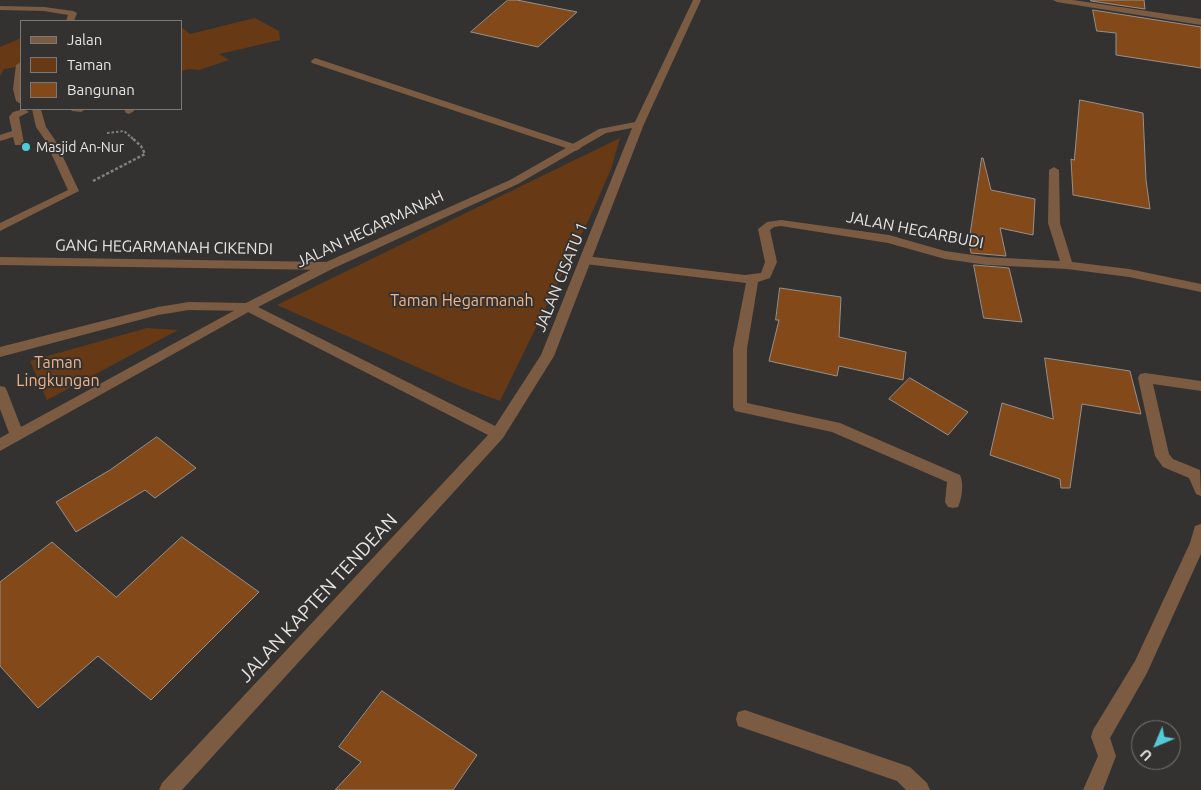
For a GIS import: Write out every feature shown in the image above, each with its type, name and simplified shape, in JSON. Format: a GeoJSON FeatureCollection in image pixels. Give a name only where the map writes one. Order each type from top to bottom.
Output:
{"type":"FeatureCollection","features":[{"type":"Feature","properties":{"kind":"street"},"geometry":{"type":"LineString","coordinates":[[639,124],[697,0]]}},
{"type":"Feature","properties":{"kind":"street"},"geometry":{"type":"LineString","coordinates":[[1057,0],[1201,22]]}},
{"type":"Feature","properties":{"kind":"street"},"geometry":{"type":"LineString","coordinates":[[0,8],[44,9],[73,13],[70,20]]}},
{"type":"Feature","properties":{"kind":"street"},"geometry":{"type":"LineString","coordinates":[[315,61],[576,148]]}},
{"type":"Feature","properties":{"kind":"street"},"geometry":{"type":"LineString","coordinates":[[20,73],[18,90],[20,97]]}},
{"type":"Feature","properties":{"kind":"street"},"geometry":{"type":"LineString","coordinates":[[0,138],[18,138],[14,117],[16,114],[24,110],[40,110],[41,127],[50,140],[74,190],[0,227]]}},
{"type":"Feature","properties":{"kind":"street","name":"JALAN HEGARMANAH"},"geometry":{"type":"LineString","coordinates":[[0,445],[248,307],[328,266],[514,182],[606,130],[639,124]]}},
{"type":"Feature","properties":{"kind":"street","name":"JALAN CISATU 1"},"geometry":{"type":"LineString","coordinates":[[498,434],[547,356],[639,124]]}},
{"type":"Feature","properties":{"kind":"street"},"geometry":{"type":"LineString","coordinates":[[1054,170],[1054,223],[1066,265]]}},
{"type":"Feature","properties":{"kind":"street","name":"JALAN HEGARBUDI"},"geometry":{"type":"LineString","coordinates":[[753,278],[766,275],[769,270],[771,262],[764,232],[766,226],[771,224],[889,239],[905,242],[923,250],[945,255],[987,260],[1066,265],[1129,273],[1201,288]]}},
{"type":"Feature","properties":{"kind":"street"},"geometry":{"type":"LineString","coordinates":[[585,260],[753,278],[740,349],[740,407],[835,427],[955,479],[954,502]]}},
{"type":"Feature","properties":{"kind":"street","name":"GANG HEGARMANAH CIKENDI"},"geometry":{"type":"LineString","coordinates":[[0,261],[328,266]]}},
{"type":"Feature","properties":{"kind":"street"},"geometry":{"type":"LineString","coordinates":[[0,352],[158,311],[189,306],[248,307],[498,434]]}},
{"type":"Feature","properties":{"kind":"street"},"geometry":{"type":"LineString","coordinates":[[1201,386],[1144,378],[1162,456],[1168,463],[1195,474],[1201,490]]}},
{"type":"Feature","properties":{"kind":"street"},"geometry":{"type":"LineString","coordinates":[[0,391],[17,435]]}},
{"type":"Feature","properties":{"kind":"street","name":"JALAN KAPTEN TENDEAN"},"geometry":{"type":"LineString","coordinates":[[168,790],[498,434]]}},
{"type":"Feature","properties":{"kind":"street"},"geometry":{"type":"LineString","coordinates":[[1093,790],[1107,756],[1100,737],[1141,667],[1198,543],[1201,531]]}},
{"type":"Feature","properties":{"kind":"street"},"geometry":{"type":"LineString","coordinates":[[745,719],[903,774],[920,790]]}},
{"type":"Feature","properties":{"kind":"path"},"geometry":{"type":"LineString","coordinates":[[74,190],[145,154],[141,146],[124,131],[107,133]]}},
{"type":"Feature","properties":{"kind":"green space"},"geometry":{"type":"Polygon","coordinates":[[[255,18],[279,31],[280,40],[219,54],[229,60],[199,70],[182,71],[182,28],[190,34],[255,18]]]}},
{"type":"Feature","properties":{"kind":"green space"},"geometry":{"type":"Polygon","coordinates":[[[20,38],[20,66],[4,69],[0,76],[0,47],[20,38]]]}},
{"type":"Feature","properties":{"kind":"green space","name":"Taman Hegarmanah"},"geometry":{"type":"Polygon","coordinates":[[[620,138],[611,169],[590,217],[500,401],[462,387],[277,305],[620,138]]]}},
{"type":"Feature","properties":{"kind":"green space","name":"Taman Lingkungan"},"geometry":{"type":"Polygon","coordinates":[[[147,328],[178,330],[47,400],[30,361],[147,328]]]}},
{"type":"Feature","properties":{"kind":"building"},"geometry":{"type":"Polygon","coordinates":[[[508,0],[517,0],[577,12],[538,47],[471,32],[508,0]]]}},
{"type":"Feature","properties":{"kind":"building"},"geometry":{"type":"Polygon","coordinates":[[[1144,0],[1145,9],[1091,1],[1144,0]]]}},
{"type":"Feature","properties":{"kind":"building"},"geometry":{"type":"Polygon","coordinates":[[[1093,10],[1201,27],[1201,68],[1116,55],[1116,33],[1097,31],[1093,10]]]}},
{"type":"Feature","properties":{"kind":"building"},"geometry":{"type":"Polygon","coordinates":[[[1080,100],[1143,113],[1146,180],[1150,209],[1073,195],[1071,159],[1074,160],[1080,100]]]}},
{"type":"Feature","properties":{"kind":"building"},"geometry":{"type":"Polygon","coordinates":[[[982,158],[991,190],[1035,199],[1033,235],[1000,228],[1006,256],[971,253],[969,242],[982,158]]]}},
{"type":"Feature","properties":{"kind":"building"},"geometry":{"type":"Polygon","coordinates":[[[974,265],[1009,268],[1022,322],[984,318],[974,265]]]}},
{"type":"Feature","properties":{"kind":"building"},"geometry":{"type":"Polygon","coordinates":[[[780,288],[841,297],[839,337],[906,352],[903,380],[839,366],[837,376],[769,361],[779,320],[776,320],[780,288]]]}},
{"type":"Feature","properties":{"kind":"building"},"geometry":{"type":"Polygon","coordinates":[[[1045,358],[1130,371],[1141,414],[1082,404],[1070,488],[1061,488],[1060,479],[990,455],[1002,403],[1053,419],[1045,358]]]}},
{"type":"Feature","properties":{"kind":"building"},"geometry":{"type":"Polygon","coordinates":[[[910,378],[968,412],[948,435],[889,399],[910,378]]]}},
{"type":"Feature","properties":{"kind":"building"},"geometry":{"type":"Polygon","coordinates":[[[157,437],[196,468],[155,498],[145,490],[76,532],[56,502],[110,470],[157,437]]]}},
{"type":"Feature","properties":{"kind":"building"},"geometry":{"type":"Polygon","coordinates":[[[182,537],[259,592],[151,700],[98,656],[38,708],[0,666],[0,582],[52,542],[116,597],[182,537]]]}},
{"type":"Feature","properties":{"kind":"building"},"geometry":{"type":"Polygon","coordinates":[[[382,691],[477,755],[453,790],[335,790],[361,762],[339,747],[382,691]]]}},
{"type":"Feature","properties":{"kind":"place","name":"Masjid An-Nur"},"geometry":{"type":"Point","coordinates":[26,147]}}]}
